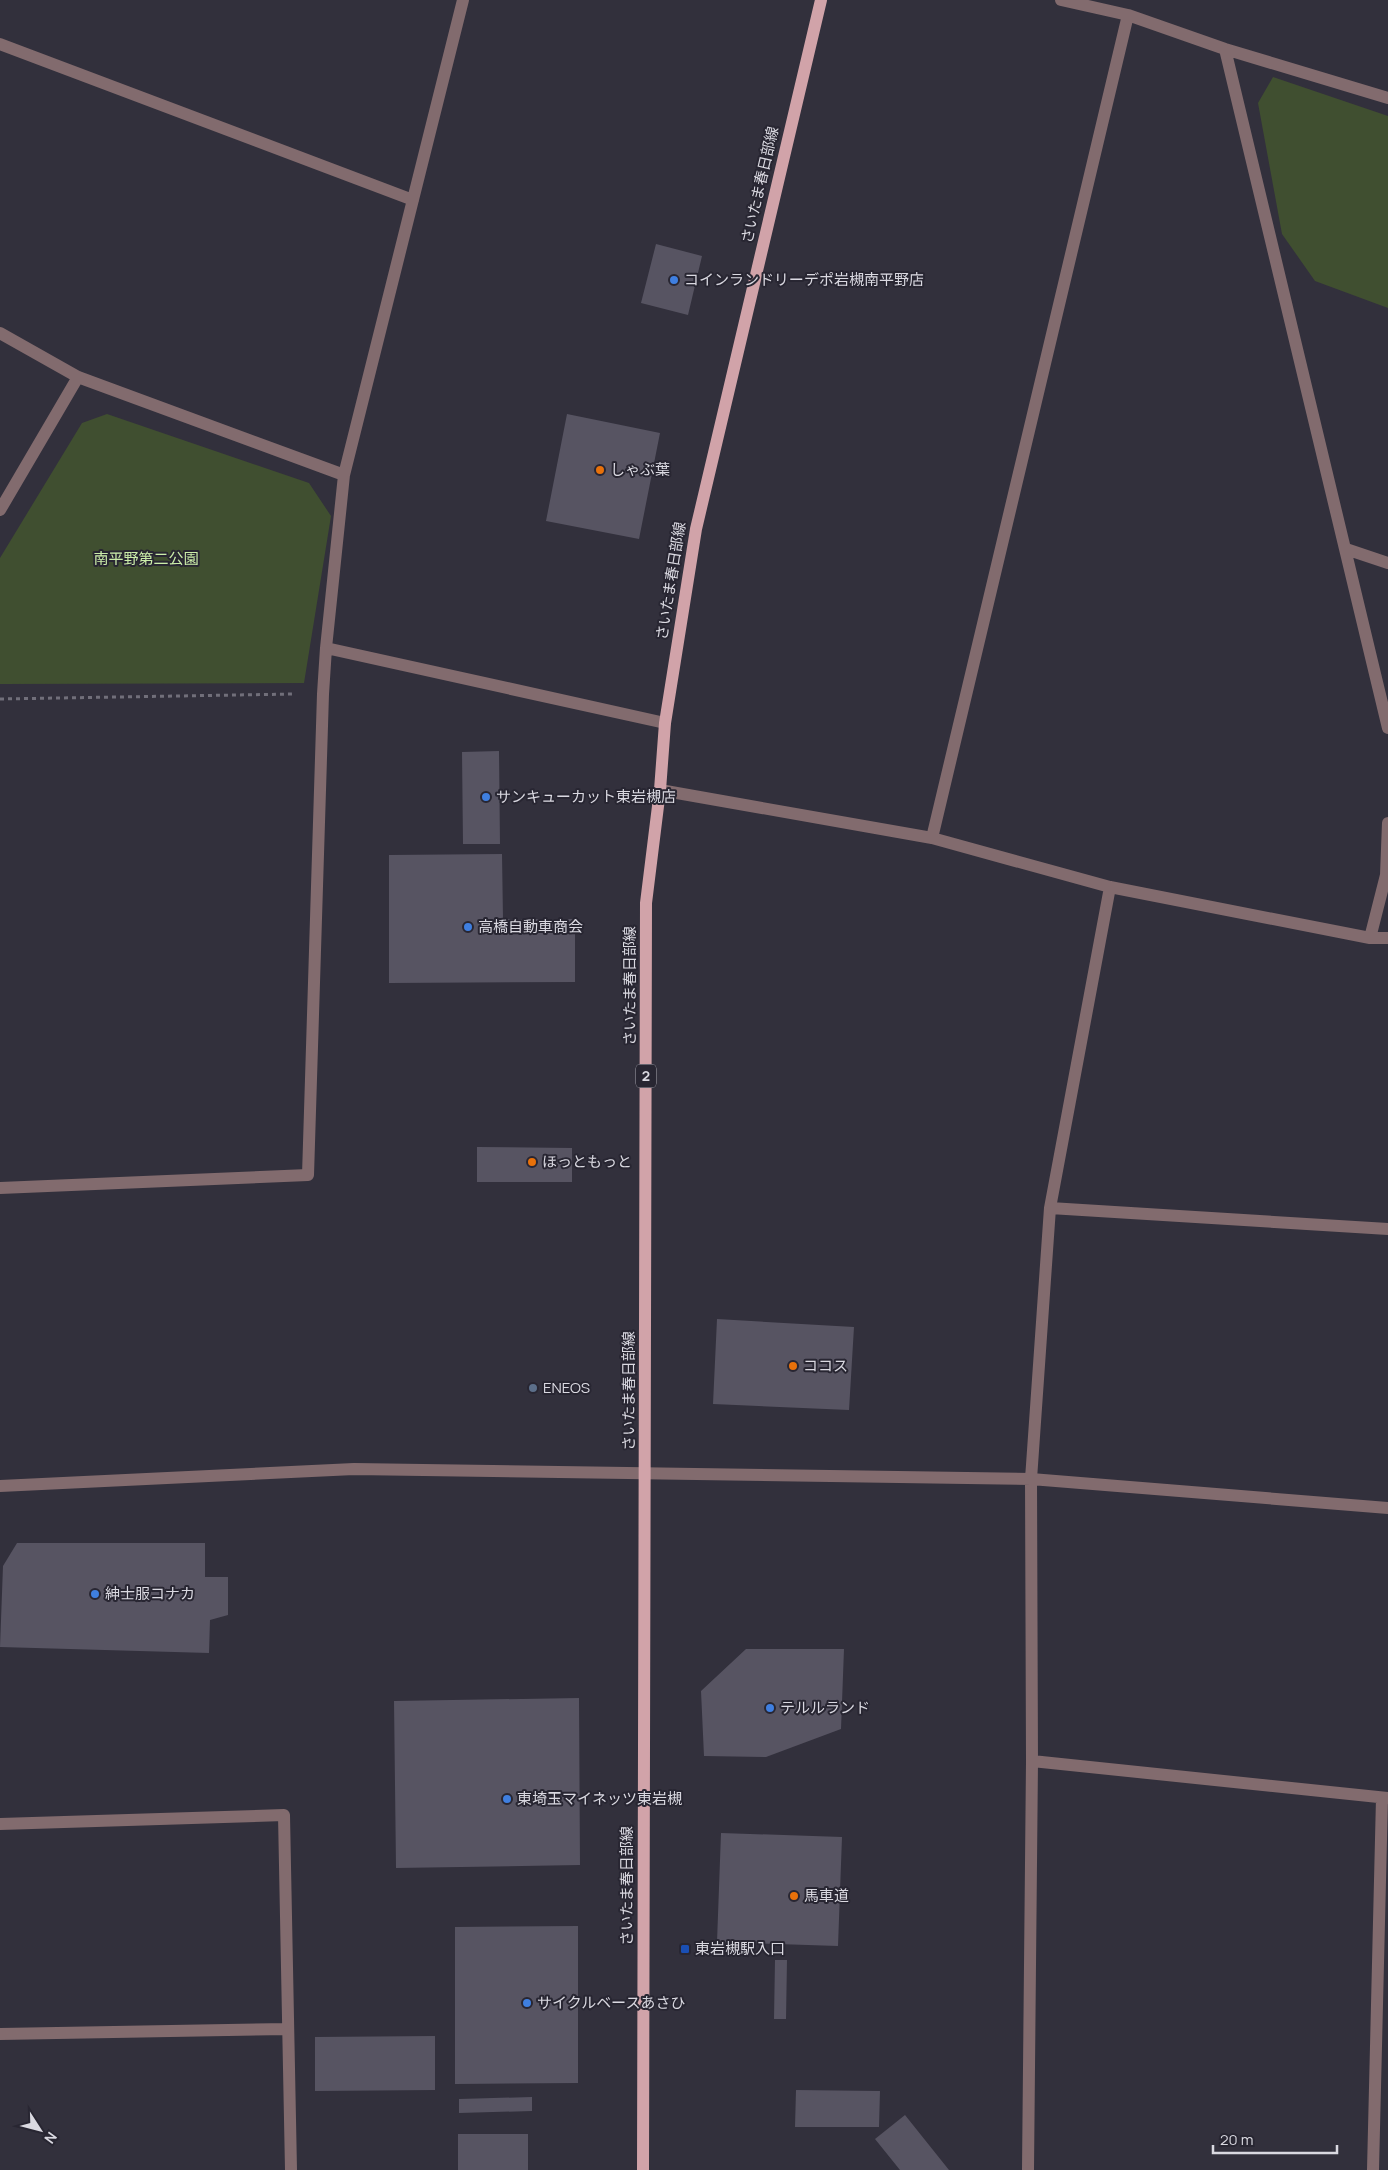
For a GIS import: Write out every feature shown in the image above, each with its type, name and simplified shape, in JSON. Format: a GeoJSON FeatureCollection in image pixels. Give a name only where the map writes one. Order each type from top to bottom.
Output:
{"type":"FeatureCollection","features":[{"type":"Feature","properties":{"kind":"main road","name":"さいたま春日部線"},"geometry":{"type":"LineString","coordinates":[[643,2170],[646,903],[660,790],[665,723],[696,529],[821,0]]}},
{"type":"Feature","properties":{"kind":"street"},"geometry":{"type":"LineString","coordinates":[[0,1188],[308,1175],[323,694],[344,475],[464,0]]}},
{"type":"Feature","properties":{"kind":"street"},"geometry":{"type":"LineString","coordinates":[[1061,0],[1128,16],[1225,49],[1388,98]]}},
{"type":"Feature","properties":{"kind":"street"},"geometry":{"type":"LineString","coordinates":[[932,838],[1128,16]]}},
{"type":"Feature","properties":{"kind":"street"},"geometry":{"type":"LineString","coordinates":[[0,44],[413,200]]}},
{"type":"Feature","properties":{"kind":"street"},"geometry":{"type":"LineString","coordinates":[[1225,49],[1388,728]]}},
{"type":"Feature","properties":{"kind":"street"},"geometry":{"type":"LineString","coordinates":[[0,333],[78,377],[344,475]]}},
{"type":"Feature","properties":{"kind":"street"},"geometry":{"type":"LineString","coordinates":[[0,510],[78,377]]}},
{"type":"Feature","properties":{"kind":"street"},"geometry":{"type":"LineString","coordinates":[[1346,549],[1388,563]]}},
{"type":"Feature","properties":{"kind":"street"},"geometry":{"type":"LineString","coordinates":[[326,648],[665,723]]}},
{"type":"Feature","properties":{"kind":"street"},"geometry":{"type":"LineString","coordinates":[[660,790],[932,838],[1110,887],[1370,938],[1388,938]]}},
{"type":"Feature","properties":{"kind":"street"},"geometry":{"type":"LineString","coordinates":[[1370,938],[1386,875],[1388,823]]}},
{"type":"Feature","properties":{"kind":"street"},"geometry":{"type":"LineString","coordinates":[[1028,2170],[1032,1761],[1031,1479],[1050,1208],[1110,887]]}},
{"type":"Feature","properties":{"kind":"street"},"geometry":{"type":"LineString","coordinates":[[1050,1208],[1388,1228]]}},
{"type":"Feature","properties":{"kind":"street"},"geometry":{"type":"LineString","coordinates":[[0,1486],[354,1469],[1031,1479],[1388,1508]]}},
{"type":"Feature","properties":{"kind":"street"},"geometry":{"type":"LineString","coordinates":[[1032,1761],[1385,1798],[1373,2170]]}},
{"type":"Feature","properties":{"kind":"street"},"geometry":{"type":"LineString","coordinates":[[0,1824],[284,1815],[291,2170]]}},
{"type":"Feature","properties":{"kind":"street"},"geometry":{"type":"LineString","coordinates":[[0,2034],[288,2028]]}},
{"type":"Feature","properties":{"kind":"path"},"geometry":{"type":"LineString","coordinates":[[0,699],[323,694]]}},
{"type":"Feature","properties":{"kind":"green space"},"geometry":{"type":"Polygon","coordinates":[[[1273,77],[1388,116],[1388,308],[1315,281],[1282,234],[1258,103],[1273,77]]]}},
{"type":"Feature","properties":{"kind":"green space","name":"南平野第二公園"},"geometry":{"type":"Polygon","coordinates":[[[107,414],[309,483],[331,516],[304,683],[0,684],[0,558],[82,423],[107,414]]]}},
{"type":"Feature","properties":{"kind":"building"},"geometry":{"type":"Polygon","coordinates":[[[656,244],[702,256],[688,315],[641,303],[656,244]]]}},
{"type":"Feature","properties":{"kind":"building"},"geometry":{"type":"Polygon","coordinates":[[[567,414],[660,433],[639,539],[546,521],[567,414]]]}},
{"type":"Feature","properties":{"kind":"building"},"geometry":{"type":"Polygon","coordinates":[[[499,751],[500,844],[463,844],[462,752],[499,751]]]}},
{"type":"Feature","properties":{"kind":"building"},"geometry":{"type":"Polygon","coordinates":[[[502,854],[503,919],[575,919],[575,982],[389,983],[389,855],[502,854]]]}},
{"type":"Feature","properties":{"kind":"building"},"geometry":{"type":"Polygon","coordinates":[[[477,1147],[572,1148],[572,1182],[477,1182],[477,1147]]]}},
{"type":"Feature","properties":{"kind":"building"},"geometry":{"type":"Polygon","coordinates":[[[717,1319],[854,1327],[849,1410],[713,1404],[717,1319]]]}},
{"type":"Feature","properties":{"kind":"building"},"geometry":{"type":"Polygon","coordinates":[[[17,1543],[205,1543],[205,1577],[228,1577],[228,1615],[210,1620],[209,1653],[0,1647],[3,1566],[17,1543]]]}},
{"type":"Feature","properties":{"kind":"building"},"geometry":{"type":"Polygon","coordinates":[[[746,1649],[844,1649],[841,1729],[766,1757],[704,1756],[701,1691],[746,1649]]]}},
{"type":"Feature","properties":{"kind":"building"},"geometry":{"type":"Polygon","coordinates":[[[579,1698],[580,1865],[396,1868],[394,1701],[579,1698]]]}},
{"type":"Feature","properties":{"kind":"building"},"geometry":{"type":"Polygon","coordinates":[[[721,1833],[842,1837],[838,1946],[717,1942],[721,1833]]]}},
{"type":"Feature","properties":{"kind":"building"},"geometry":{"type":"Polygon","coordinates":[[[578,1926],[578,2083],[455,2084],[455,1927],[578,1926]]]}},
{"type":"Feature","properties":{"kind":"building"},"geometry":{"type":"Polygon","coordinates":[[[775,1960],[787,1960],[786,2019],[774,2019],[775,1960]]]}},
{"type":"Feature","properties":{"kind":"building"},"geometry":{"type":"Polygon","coordinates":[[[435,2036],[435,2090],[315,2091],[315,2037],[435,2036]]]}},
{"type":"Feature","properties":{"kind":"building"},"geometry":{"type":"Polygon","coordinates":[[[796,2090],[880,2091],[879,2127],[795,2127],[796,2090]]]}},
{"type":"Feature","properties":{"kind":"building"},"geometry":{"type":"Polygon","coordinates":[[[532,2097],[532,2111],[459,2113],[459,2099],[532,2097]]]}},
{"type":"Feature","properties":{"kind":"building"},"geometry":{"type":"Polygon","coordinates":[[[905,2115],[949,2170],[900,2170],[875,2139],[905,2115]]]}},
{"type":"Feature","properties":{"kind":"building"},"geometry":{"type":"Polygon","coordinates":[[[458,2134],[528,2134],[528,2170],[458,2170],[458,2134]]]}},
{"type":"Feature","properties":{"kind":"place","name":"コインランドリーデポ岩槻南平野店"},"geometry":{"type":"Point","coordinates":[674,280]}},
{"type":"Feature","properties":{"kind":"place","name":"しゃぶ葉"},"geometry":{"type":"Point","coordinates":[600,470]}},
{"type":"Feature","properties":{"kind":"place","name":"サンキューカット東岩槻店"},"geometry":{"type":"Point","coordinates":[486,797]}},
{"type":"Feature","properties":{"kind":"place","name":"高橋自動車商会"},"geometry":{"type":"Point","coordinates":[468,927]}},
{"type":"Feature","properties":{"kind":"place","name":"ほっともっと"},"geometry":{"type":"Point","coordinates":[532,1162]}},
{"type":"Feature","properties":{"kind":"place","name":"ココス"},"geometry":{"type":"Point","coordinates":[793,1366]}},
{"type":"Feature","properties":{"kind":"place","name":"ENEOS"},"geometry":{"type":"Point","coordinates":[533,1388]}},
{"type":"Feature","properties":{"kind":"place","name":"紳士服コナカ"},"geometry":{"type":"Point","coordinates":[95,1594]}},
{"type":"Feature","properties":{"kind":"place","name":"テルルランド"},"geometry":{"type":"Point","coordinates":[770,1708]}},
{"type":"Feature","properties":{"kind":"place","name":"東埼玉マイネッツ東岩槻"},"geometry":{"type":"Point","coordinates":[507,1799]}},
{"type":"Feature","properties":{"kind":"place","name":"馬車道"},"geometry":{"type":"Point","coordinates":[794,1896]}},
{"type":"Feature","properties":{"kind":"place","name":"東岩槻駅入口"},"geometry":{"type":"Point","coordinates":[685,1949]}},
{"type":"Feature","properties":{"kind":"place","name":"サイクルベースあさひ"},"geometry":{"type":"Point","coordinates":[527,2003]}}]}
